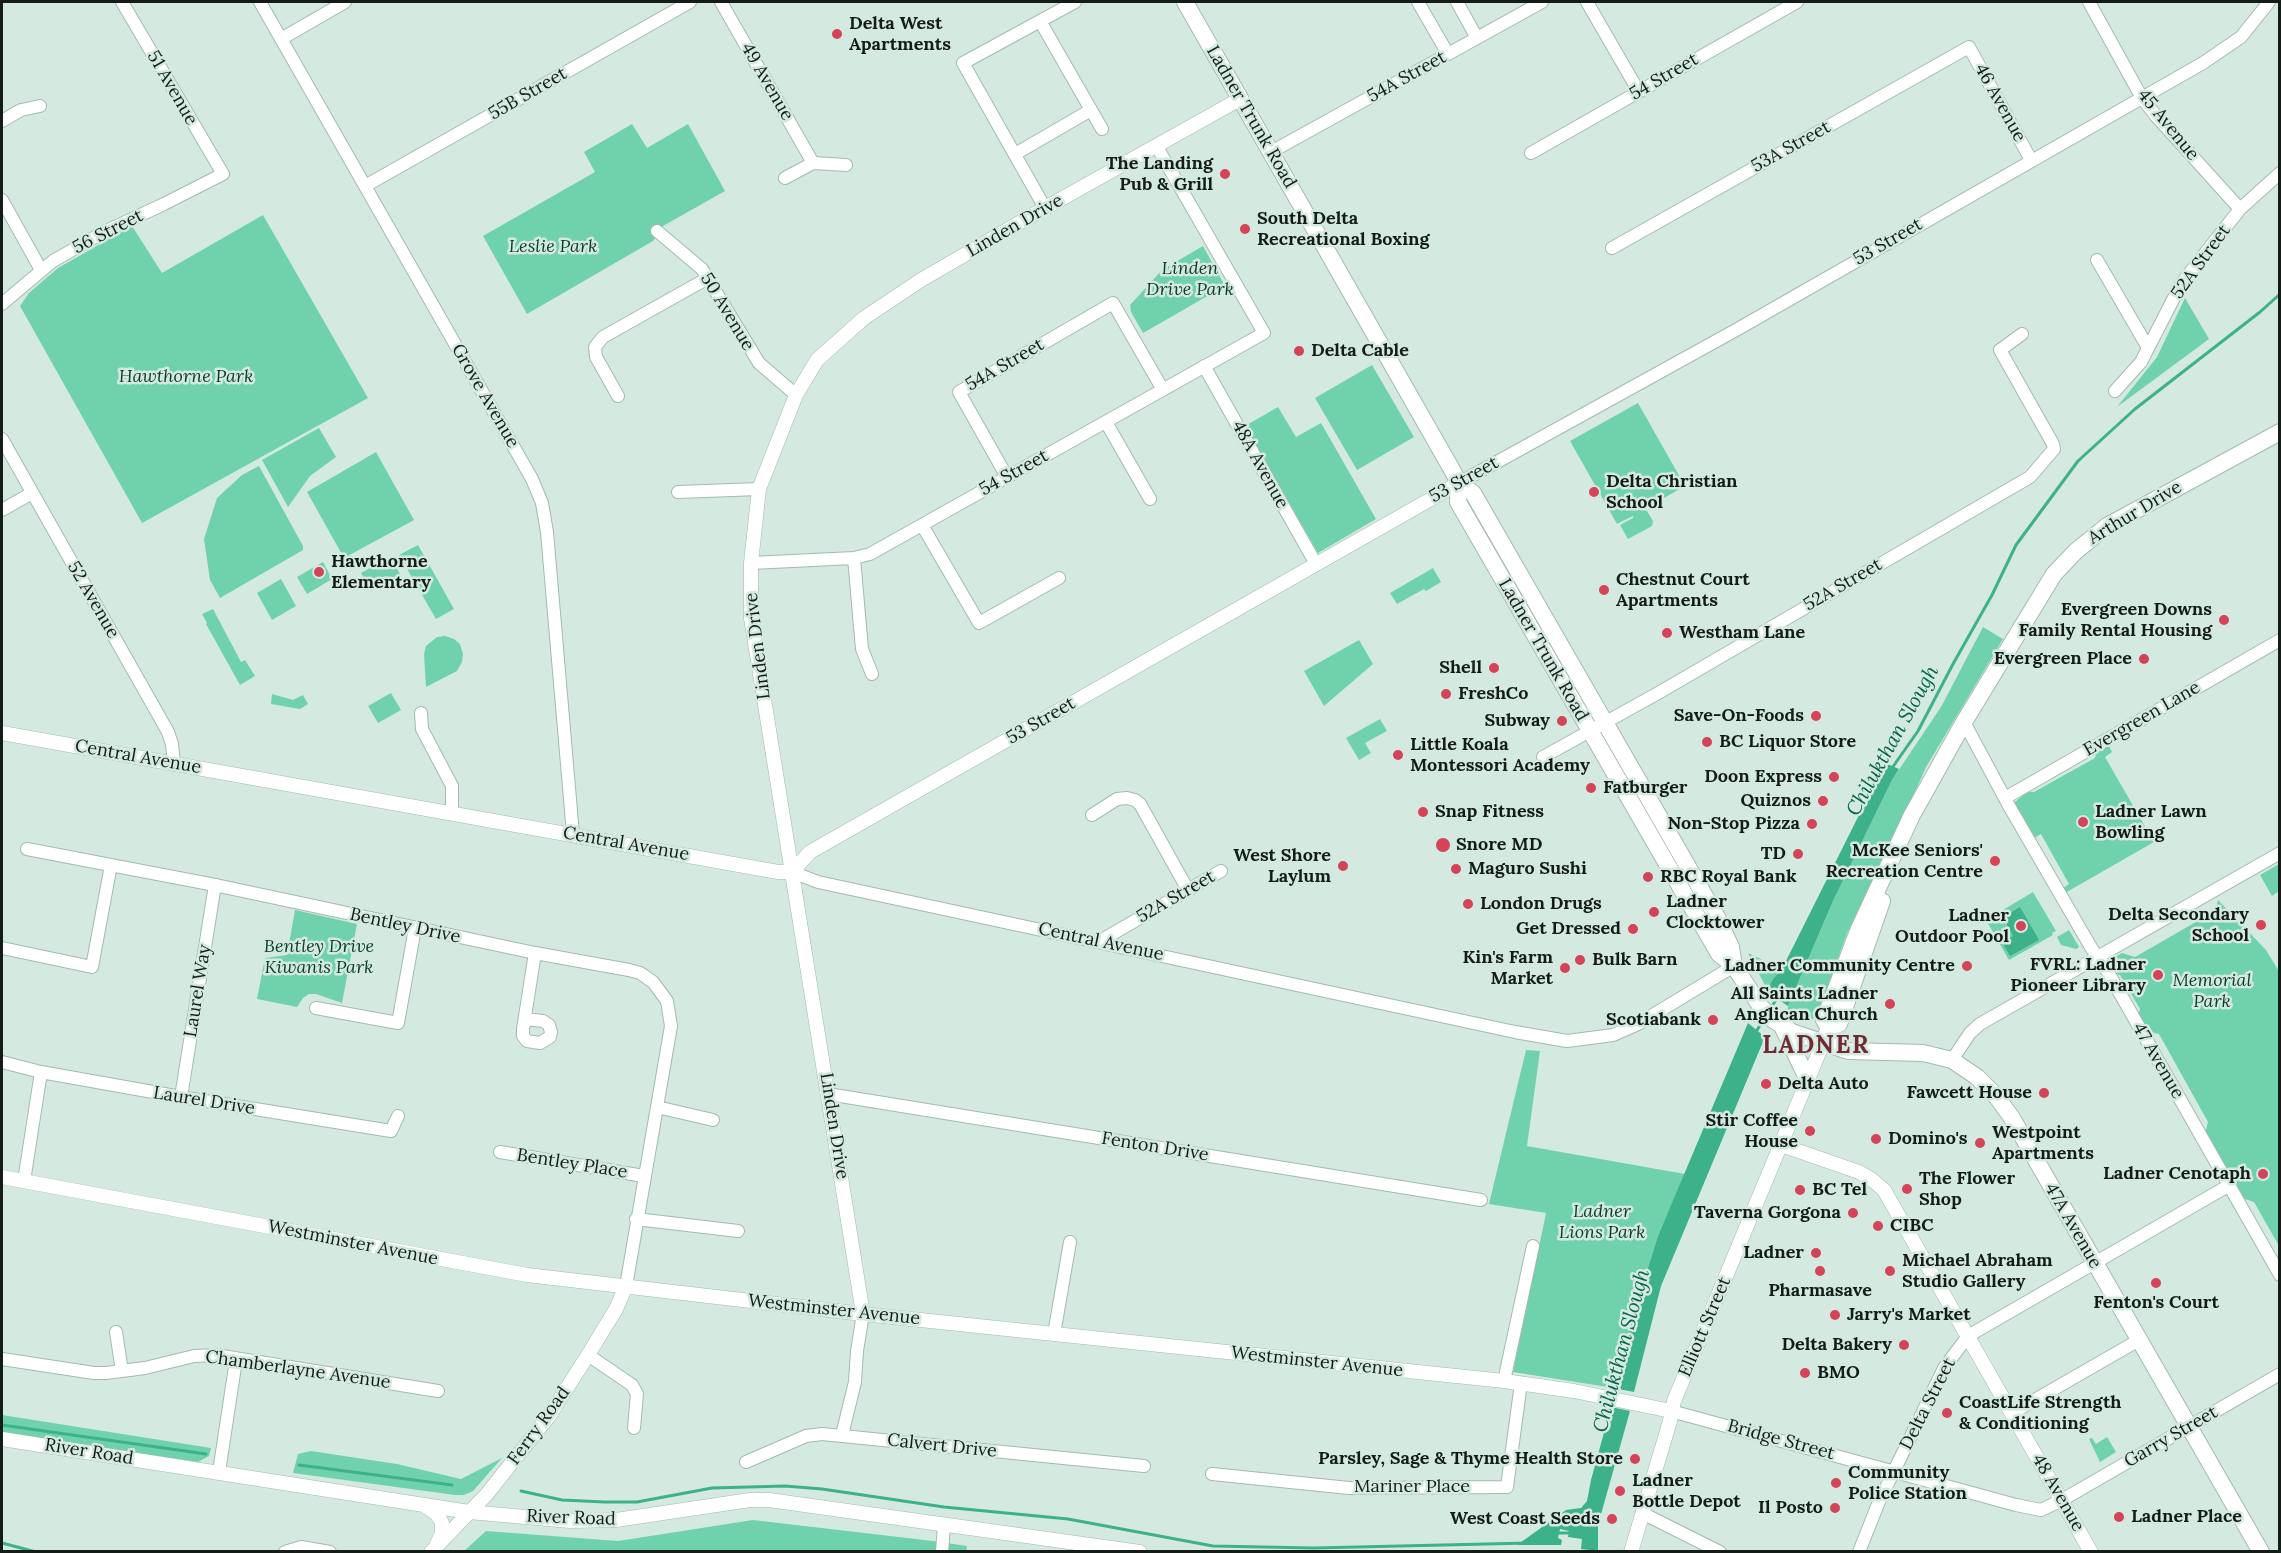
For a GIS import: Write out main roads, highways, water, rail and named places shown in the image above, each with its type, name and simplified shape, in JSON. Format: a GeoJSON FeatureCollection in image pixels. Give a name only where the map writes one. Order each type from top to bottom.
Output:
{"type":"FeatureCollection","features":[{"type":"Feature","properties":{"kind":"main road","name":"Ladner Trunk Road"},"geometry":{"type":"LineString","coordinates":[[1185,2],[1459,483],[1473,493],[1597,726],[1718,919],[1731,947],[1734,966],[1745,984],[1761,1007],[1782,1026],[1826,1036]]}},
{"type":"Feature","properties":{"kind":"main road","name":"Arthur Drive"},"geometry":{"type":"LineString","coordinates":[[1826,1036],[1839,1024],[1912,815],[1964,722],[2047,584],[2076,551],[2102,529],[2280,432]]}},
{"type":"Feature","properties":{"kind":"main road"},"geometry":{"type":"LineString","coordinates":[[1782,1026],[1808,1080]]}},
{"type":"Feature","properties":{"kind":"main road","name":"47A Avenue"},"geometry":{"type":"LineString","coordinates":[[1826,1036],[1848,1051],[1912,1052],[1952,1060],[1977,1077],[2005,1107],[2261,1551]]}},
{"type":"Feature","properties":{"kind":"waterway","name":"Chilukthan Slough"},"geometry":{"type":"LineString","coordinates":[[1892,768],[1918,731],[1992,595],[2016,545],[2078,461],[2135,409],[2280,294]]}},
{"type":"Feature","properties":{"kind":"waterway","name":"Chilukthan Slough"},"geometry":{"type":"LineString","coordinates":[[1770,1009],[1778,997]]}},
{"type":"Feature","properties":{"kind":"waterway","name":"Chilukthan Slough"},"geometry":{"type":"LineString","coordinates":[[1756,1032],[1763,1020]]}},
{"type":"Feature","properties":{"kind":"waterway"},"geometry":{"type":"LineString","coordinates":[[2,1425],[206,1454]]}},
{"type":"Feature","properties":{"kind":"waterway"},"geometry":{"type":"LineString","coordinates":[[299,1465],[452,1485]]}},
{"type":"Feature","properties":{"kind":"waterway"},"geometry":{"type":"LineString","coordinates":[[521,1491],[562,1500],[637,1502],[712,1488],[785,1486],[822,1489],[944,1507],[1068,1519],[1213,1546],[1314,1548],[1529,1543]]}},
{"type":"Feature","properties":{"kind":"waterway"},"geometry":{"type":"LineString","coordinates":[[1557,1533],[1572,1533]]}},
{"type":"Feature","properties":{"kind":"waterway"},"geometry":{"type":"LineString","coordinates":[[2,1543],[36,1552]]}},
{"type":"Feature","properties":{"kind":"place","name":"Delta West Apartments"},"geometry":{"type":"Point","coordinates":[837,34]}},
{"type":"Feature","properties":{"kind":"place","name":"The Landing Pub & Grill"},"geometry":{"type":"Point","coordinates":[1225,174]}},
{"type":"Feature","properties":{"kind":"place","name":"South Delta Recreational Boxing"},"geometry":{"type":"Point","coordinates":[1245,229]}},
{"type":"Feature","properties":{"kind":"place","name":"Delta Cable"},"geometry":{"type":"Point","coordinates":[1299,351]}},
{"type":"Feature","properties":{"kind":"place","name":"Delta Christian School"},"geometry":{"type":"Point","coordinates":[1594,492]}},
{"type":"Feature","properties":{"kind":"place","name":"Hawthorne Elementary"},"geometry":{"type":"Point","coordinates":[319,572]}},
{"type":"Feature","properties":{"kind":"place","name":"Chestnut Court Apartments"},"geometry":{"type":"Point","coordinates":[1604,590]}},
{"type":"Feature","properties":{"kind":"place","name":"Evergreen Downs Family Rental Housing"},"geometry":{"type":"Point","coordinates":[2224,620]}},
{"type":"Feature","properties":{"kind":"place","name":"Westham Lane"},"geometry":{"type":"Point","coordinates":[1667,633]}},
{"type":"Feature","properties":{"kind":"place","name":"Evergreen Place"},"geometry":{"type":"Point","coordinates":[2144,659]}},
{"type":"Feature","properties":{"kind":"place","name":"Shell"},"geometry":{"type":"Point","coordinates":[1494,668]}},
{"type":"Feature","properties":{"kind":"place","name":"FreshCo"},"geometry":{"type":"Point","coordinates":[1446,694]}},
{"type":"Feature","properties":{"kind":"place","name":"Save-On-Foods"},"geometry":{"type":"Point","coordinates":[1816,716]}},
{"type":"Feature","properties":{"kind":"place","name":"Subway"},"geometry":{"type":"Point","coordinates":[1562,721]}},
{"type":"Feature","properties":{"kind":"place","name":"BC Liquor Store"},"geometry":{"type":"Point","coordinates":[1707,742]}},
{"type":"Feature","properties":{"kind":"place","name":"Little Koala Montessori Academy"},"geometry":{"type":"Point","coordinates":[1398,755]}},
{"type":"Feature","properties":{"kind":"place","name":"Doon Express"},"geometry":{"type":"Point","coordinates":[1834,777]}},
{"type":"Feature","properties":{"kind":"place","name":"Fatburger"},"geometry":{"type":"Point","coordinates":[1591,788]}},
{"type":"Feature","properties":{"kind":"place","name":"Quiznos"},"geometry":{"type":"Point","coordinates":[1823,801]}},
{"type":"Feature","properties":{"kind":"place","name":"Snap Fitness"},"geometry":{"type":"Point","coordinates":[1423,812]}},
{"type":"Feature","properties":{"kind":"place","name":"Ladner Lawn Bowling"},"geometry":{"type":"Point","coordinates":[2083,822]}},
{"type":"Feature","properties":{"kind":"place","name":"Non-Stop Pizza"},"geometry":{"type":"Point","coordinates":[1812,824]}},
{"type":"Feature","properties":{"kind":"place","name":"Snore MD"},"geometry":{"type":"Point","coordinates":[1443,845]}},
{"type":"Feature","properties":{"kind":"place","name":"TD"},"geometry":{"type":"Point","coordinates":[1798,854]}},
{"type":"Feature","properties":{"kind":"place","name":"McKee Seniors' Recreation Centre"},"geometry":{"type":"Point","coordinates":[1995,861]}},
{"type":"Feature","properties":{"kind":"place","name":"West Shore Laylum"},"geometry":{"type":"Point","coordinates":[1343,866]}},
{"type":"Feature","properties":{"kind":"place","name":"Maguro Sushi"},"geometry":{"type":"Point","coordinates":[1456,869]}},
{"type":"Feature","properties":{"kind":"place","name":"RBC Royal Bank"},"geometry":{"type":"Point","coordinates":[1648,877]}},
{"type":"Feature","properties":{"kind":"place","name":"London Drugs"},"geometry":{"type":"Point","coordinates":[1468,904]}},
{"type":"Feature","properties":{"kind":"place","name":"Ladner Clocktower"},"geometry":{"type":"Point","coordinates":[1654,912]}},
{"type":"Feature","properties":{"kind":"place","name":"Delta Secondary School"},"geometry":{"type":"Point","coordinates":[2261,925]}},
{"type":"Feature","properties":{"kind":"place","name":"Ladner Outdoor Pool"},"geometry":{"type":"Point","coordinates":[2021,926]}},
{"type":"Feature","properties":{"kind":"place","name":"Get Dressed"},"geometry":{"type":"Point","coordinates":[1633,929]}},
{"type":"Feature","properties":{"kind":"place","name":"Bulk Barn"},"geometry":{"type":"Point","coordinates":[1580,960]}},
{"type":"Feature","properties":{"kind":"place","name":"Ladner Community Centre"},"geometry":{"type":"Point","coordinates":[1967,966]}},
{"type":"Feature","properties":{"kind":"place","name":"Kin's Farm Market"},"geometry":{"type":"Point","coordinates":[1565,968]}},
{"type":"Feature","properties":{"kind":"place","name":"FVRL: Ladner Pioneer Library"},"geometry":{"type":"Point","coordinates":[2158,975]}},
{"type":"Feature","properties":{"kind":"place","name":"All Saints Ladner Anglican Church"},"geometry":{"type":"Point","coordinates":[1890,1004]}},
{"type":"Feature","properties":{"kind":"place","name":"Scotiabank"},"geometry":{"type":"Point","coordinates":[1713,1020]}},
{"type":"Feature","properties":{"kind":"place","name":"Delta Auto"},"geometry":{"type":"Point","coordinates":[1766,1084]}},
{"type":"Feature","properties":{"kind":"place","name":"Fawcett House"},"geometry":{"type":"Point","coordinates":[2044,1093]}},
{"type":"Feature","properties":{"kind":"place","name":"Stir Coffee House"},"geometry":{"type":"Point","coordinates":[1810,1131]}},
{"type":"Feature","properties":{"kind":"place","name":"Domino's"},"geometry":{"type":"Point","coordinates":[1876,1139]}},
{"type":"Feature","properties":{"kind":"place","name":"Westpoint Apartments"},"geometry":{"type":"Point","coordinates":[1980,1143]}},
{"type":"Feature","properties":{"kind":"place","name":"Ladner Cenotaph"},"geometry":{"type":"Point","coordinates":[2263,1174]}},
{"type":"Feature","properties":{"kind":"place","name":"The Flower Shop"},"geometry":{"type":"Point","coordinates":[1907,1189]}},
{"type":"Feature","properties":{"kind":"place","name":"BC Tel"},"geometry":{"type":"Point","coordinates":[1800,1190]}},
{"type":"Feature","properties":{"kind":"place","name":"Taverna Gorgona"},"geometry":{"type":"Point","coordinates":[1853,1213]}},
{"type":"Feature","properties":{"kind":"place","name":"CIBC"},"geometry":{"type":"Point","coordinates":[1878,1226]}},
{"type":"Feature","properties":{"kind":"place","name":"Ladner"},"geometry":{"type":"Point","coordinates":[1816,1253]}},
{"type":"Feature","properties":{"kind":"place","name":"Pharmasave"},"geometry":{"type":"Point","coordinates":[1820,1271]}},
{"type":"Feature","properties":{"kind":"place","name":"Michael Abraham Studio Gallery"},"geometry":{"type":"Point","coordinates":[1890,1271]}},
{"type":"Feature","properties":{"kind":"place","name":"Fenton's Court"},"geometry":{"type":"Point","coordinates":[2156,1283]}},
{"type":"Feature","properties":{"kind":"place","name":"Jarry's Market"},"geometry":{"type":"Point","coordinates":[1835,1315]}},
{"type":"Feature","properties":{"kind":"place","name":"Delta Bakery"},"geometry":{"type":"Point","coordinates":[1904,1345]}},
{"type":"Feature","properties":{"kind":"place","name":"BMO"},"geometry":{"type":"Point","coordinates":[1805,1373]}},
{"type":"Feature","properties":{"kind":"place","name":"CoastLife Strength & Conditioning"},"geometry":{"type":"Point","coordinates":[1947,1413]}},
{"type":"Feature","properties":{"kind":"place","name":"Parsley, Sage & Thyme Health Store"},"geometry":{"type":"Point","coordinates":[1635,1459]}},
{"type":"Feature","properties":{"kind":"place","name":"Community Police Station"},"geometry":{"type":"Point","coordinates":[1836,1483]}},
{"type":"Feature","properties":{"kind":"place","name":"Ladner Bottle Depot"},"geometry":{"type":"Point","coordinates":[1620,1491]}},
{"type":"Feature","properties":{"kind":"place","name":"Il Posto"},"geometry":{"type":"Point","coordinates":[1835,1508]}},
{"type":"Feature","properties":{"kind":"place","name":"Ladner Place"},"geometry":{"type":"Point","coordinates":[2119,1517]}},
{"type":"Feature","properties":{"kind":"place","name":"West Coast Seeds"},"geometry":{"type":"Point","coordinates":[1612,1519]}},
{"type":"Feature","properties":{"kind":"district","name":"LADNER"},"geometry":{"type":"Point","coordinates":[1816,1046]}},
{"type":"Feature","properties":{"kind":"park label","name":"Leslie Park"},"geometry":{"type":"Point","coordinates":[553,247]}},
{"type":"Feature","properties":{"kind":"park label","name":"Linden Drive Park"},"geometry":{"type":"Point","coordinates":[1190,279]}},
{"type":"Feature","properties":{"kind":"park label","name":"Hawthorne Park"},"geometry":{"type":"Point","coordinates":[186,377]}},
{"type":"Feature","properties":{"kind":"park label","name":"Bentley Drive Kiwanis Park"},"geometry":{"type":"Point","coordinates":[319,957]}},
{"type":"Feature","properties":{"kind":"park label","name":"Memorial Park"},"geometry":{"type":"Point","coordinates":[2212,991]}},
{"type":"Feature","properties":{"kind":"park label","name":"Ladner Lions Park"},"geometry":{"type":"Point","coordinates":[1602,1222]}}]}
